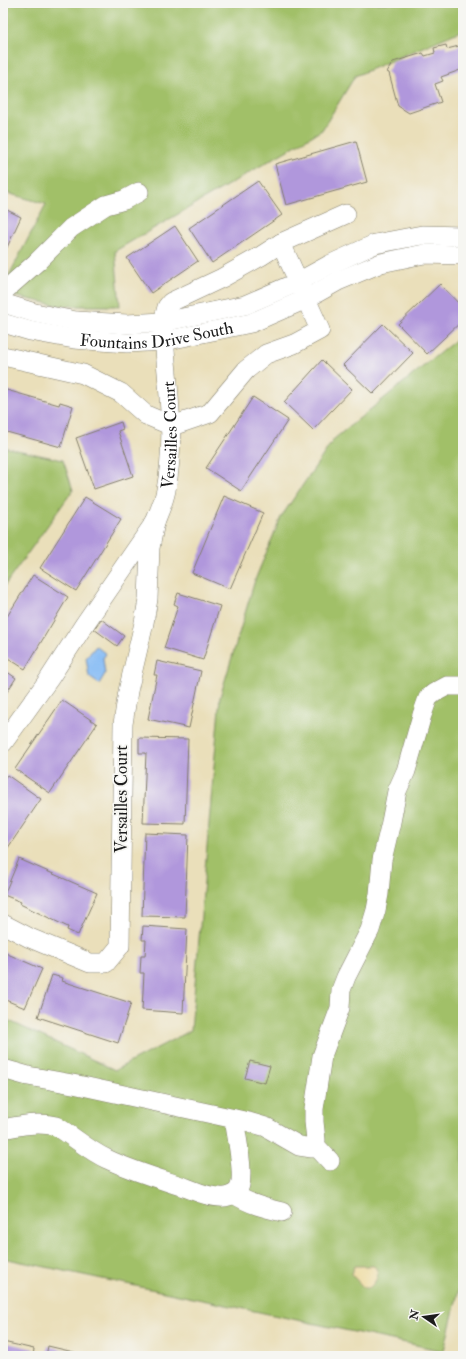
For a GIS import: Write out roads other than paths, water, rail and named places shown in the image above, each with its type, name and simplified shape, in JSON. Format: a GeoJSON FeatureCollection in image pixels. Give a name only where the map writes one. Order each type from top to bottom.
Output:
{"type":"FeatureCollection","features":[{"type":"Feature","properties":{"kind":"street"},"geometry":{"type":"LineString","coordinates":[[3,292],[37,262],[71,228],[106,205],[124,200],[139,192]]}},
{"type":"Feature","properties":{"kind":"street"},"geometry":{"type":"LineString","coordinates":[[163,322],[166,307],[171,302],[222,278],[281,243],[346,214]]}},
{"type":"Feature","properties":{"kind":"street","name":"Fountains Drive South"},"geometry":{"type":"LineString","coordinates":[[3,303],[35,313],[76,321],[127,324],[163,322],[245,305],[298,282],[329,265],[375,244],[422,235],[463,236]]}},
{"type":"Feature","properties":{"kind":"street"},"geometry":{"type":"LineString","coordinates":[[3,356],[83,374],[121,392],[146,415],[172,426],[210,413],[246,370],[266,354],[294,344],[320,330],[281,243]]}},
{"type":"Feature","properties":{"kind":"street","name":"Fountains Drive South"},"geometry":{"type":"LineString","coordinates":[[3,323],[30,332],[74,339],[127,343],[164,341],[251,323],[306,300],[338,282],[381,262],[424,254],[463,255]]}},
{"type":"Feature","properties":{"kind":"street","name":"Versailles Court"},"geometry":{"type":"LineString","coordinates":[[3,924],[30,938],[90,963],[106,963],[120,946],[123,724],[128,691],[148,599],[150,548],[155,522],[166,491],[170,456],[172,426],[163,322]]}},
{"type":"Feature","properties":{"kind":"street","name":"Versailles Court"},"geometry":{"type":"LineString","coordinates":[[3,743],[49,679],[84,625],[155,522]]}},
{"type":"Feature","properties":{"kind":"street"},"geometry":{"type":"LineString","coordinates":[[315,1145],[314,1109],[322,1056],[340,1008],[341,990],[370,930],[376,910],[382,860],[392,822],[397,791],[406,771],[428,698],[440,689],[448,686],[463,686]]}},
{"type":"Feature","properties":{"kind":"street"},"geometry":{"type":"LineString","coordinates":[[3,1069],[28,1076],[234,1118],[266,1127],[299,1146],[312,1148],[315,1145]]}},
{"type":"Feature","properties":{"kind":"street"},"geometry":{"type":"LineString","coordinates":[[3,1129],[19,1125],[35,1124],[56,1126],[106,1158],[144,1174],[210,1196],[226,1197],[239,1190],[242,1174],[234,1118]]}},
{"type":"Feature","properties":{"kind":"street"},"geometry":{"type":"LineString","coordinates":[[315,1145],[330,1161]]}},
{"type":"Feature","properties":{"kind":"street"},"geometry":{"type":"LineString","coordinates":[[234,1194],[257,1205],[282,1212]]}},
{"type":"Feature","properties":{"kind":"water"},"geometry":{"type":"Polygon","coordinates":[[[96,646],[106,654],[103,658],[105,674],[99,684],[89,677],[86,658],[96,646]]]}}]}
